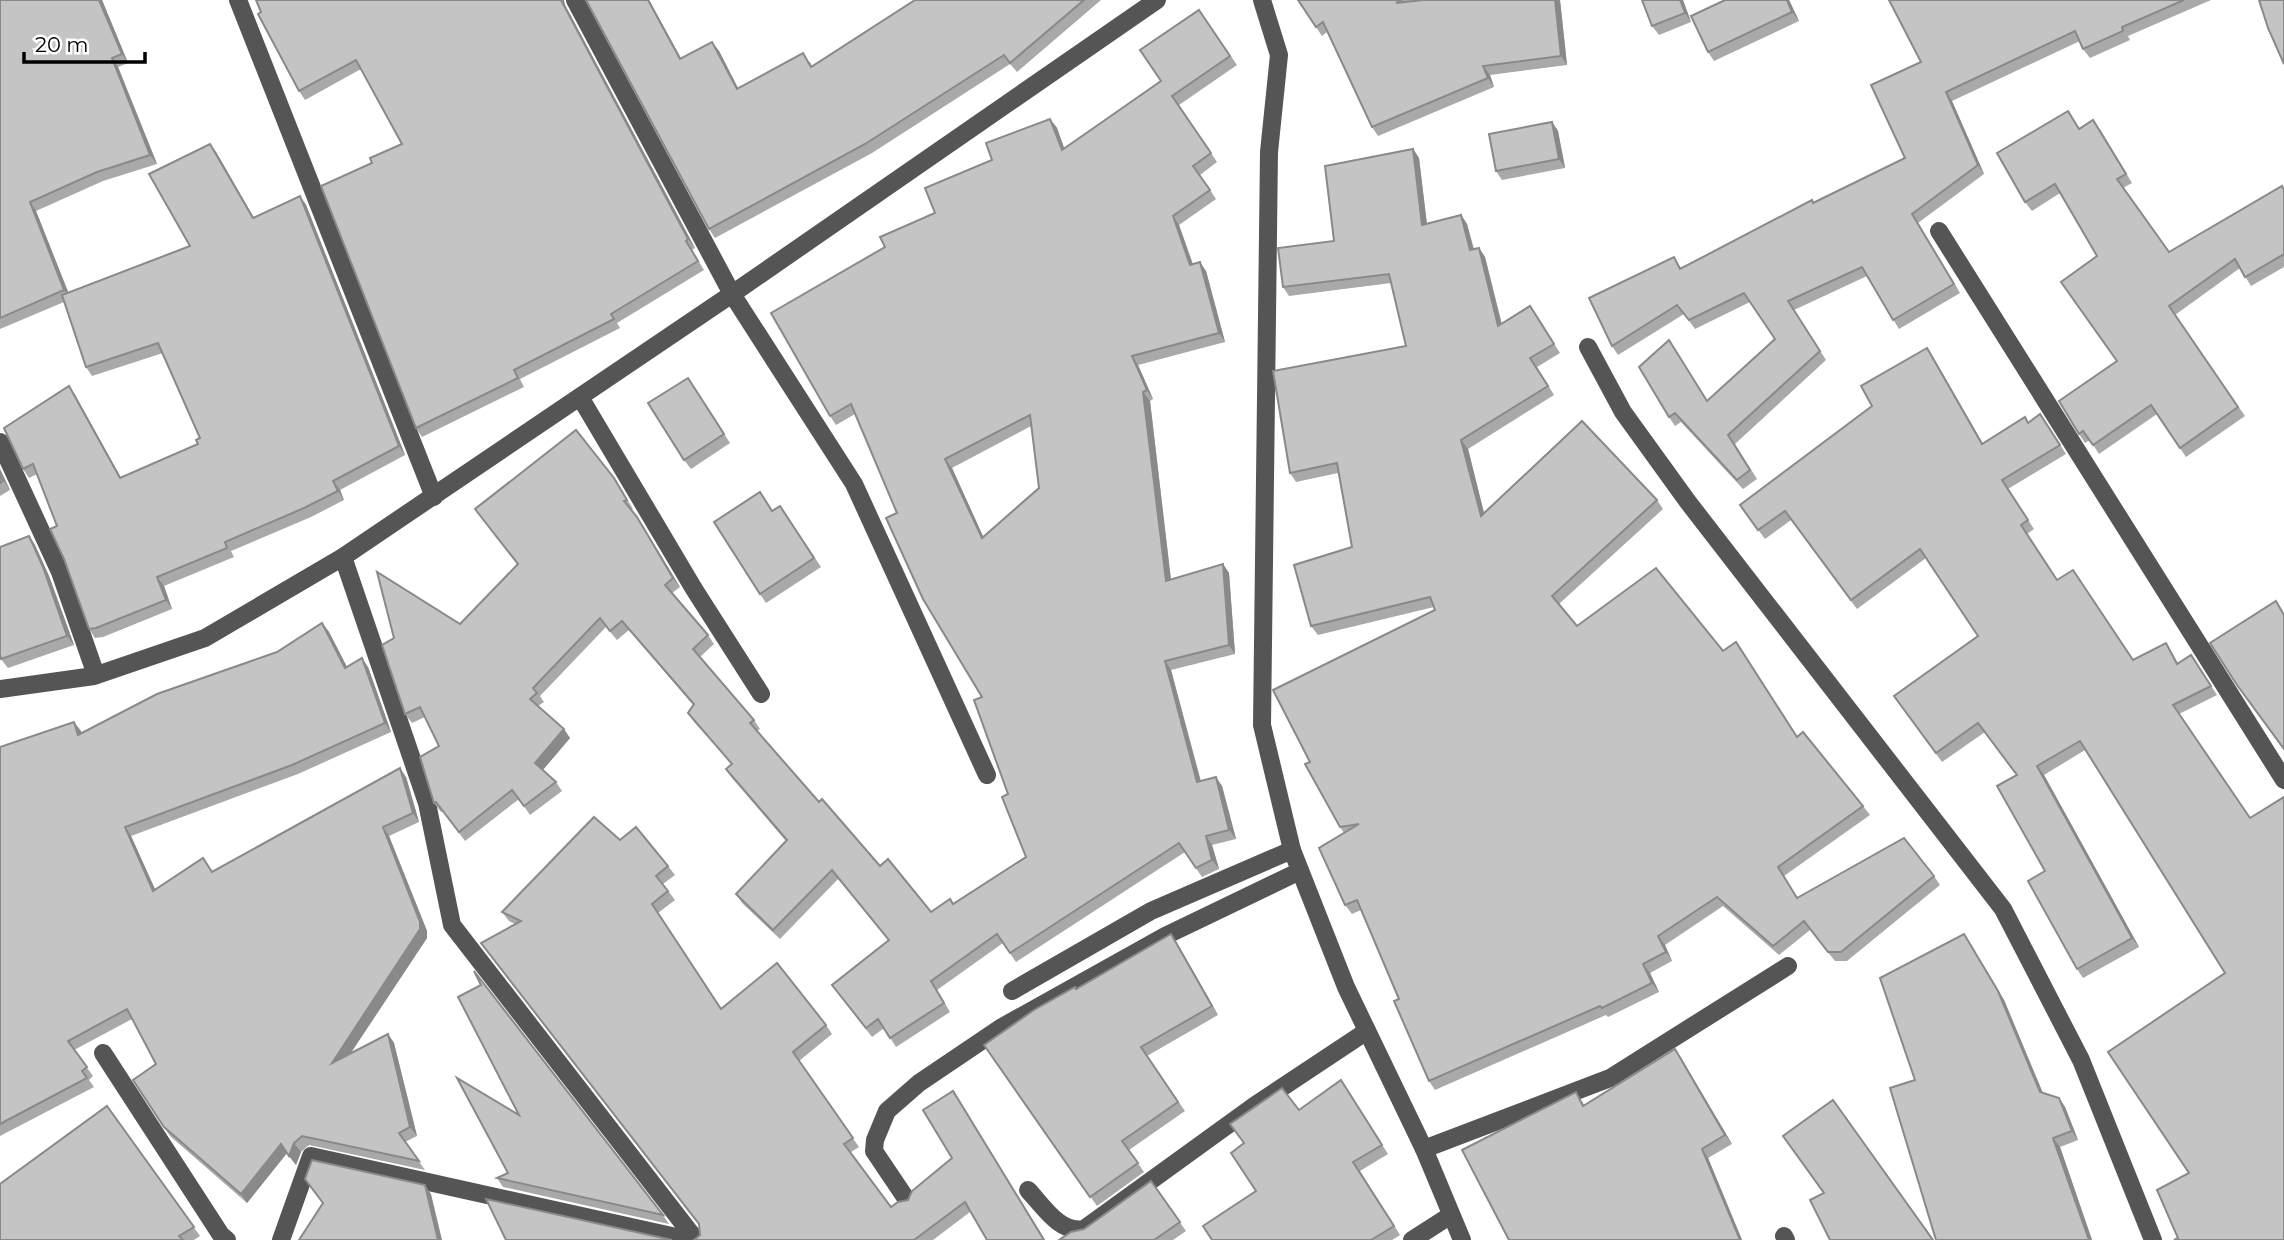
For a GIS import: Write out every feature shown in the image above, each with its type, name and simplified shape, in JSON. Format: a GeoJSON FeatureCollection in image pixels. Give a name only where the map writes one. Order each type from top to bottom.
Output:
{"type":"FeatureCollection","features":[{"type":"Feature","properties":{"kind":"street"},"geometry":{"type":"LineString","coordinates":[[238,0],[434,497]]}},
{"type":"Feature","properties":{"kind":"street"},"geometry":{"type":"LineString","coordinates":[[575,0],[732,294],[854,484],[987,775]]}},
{"type":"Feature","properties":{"kind":"street"},"geometry":{"type":"LineString","coordinates":[[0,690],[96,675],[205,638],[343,557],[732,294],[1157,0]]}},
{"type":"Feature","properties":{"kind":"street"},"geometry":{"type":"LineString","coordinates":[[1262,0],[1279,55],[1269,152],[1262,725],[1292,850],[1300,871],[1346,987],[1424,1149],[1462,1240]]}},
{"type":"Feature","properties":{"kind":"street"},"geometry":{"type":"LineString","coordinates":[[1939,230],[2284,780]]}},
{"type":"Feature","properties":{"kind":"street"},"geometry":{"type":"LineString","coordinates":[[1588,347],[1623,412],[1688,502],[2003,909],[2081,1060],[2153,1240]]}},
{"type":"Feature","properties":{"kind":"street"},"geometry":{"type":"LineString","coordinates":[[580,397],[694,589],[761,694]]}},
{"type":"Feature","properties":{"kind":"street"},"geometry":{"type":"LineString","coordinates":[[0,442],[60,572],[96,675]]}},
{"type":"Feature","properties":{"kind":"street"},"geometry":{"type":"LineString","coordinates":[[343,557],[427,803],[452,925],[696,1240]]}},
{"type":"Feature","properties":{"kind":"street"},"geometry":{"type":"LineString","coordinates":[[1012,991],[1151,911],[1292,850]]}},
{"type":"Feature","properties":{"kind":"street"},"geometry":{"type":"LineString","coordinates":[[907,1200],[874,1151],[875,1140],[887,1111],[919,1083],[1002,1027],[1153,942],[1300,871]]}},
{"type":"Feature","properties":{"kind":"street"},"geometry":{"type":"LineString","coordinates":[[1424,1149],[1610,1078],[1788,966]]}},
{"type":"Feature","properties":{"kind":"street"},"geometry":{"type":"LineString","coordinates":[[1028,1190],[1061,1225],[1074,1231],[1084,1229],[1254,1106],[1367,1031]]}},
{"type":"Feature","properties":{"kind":"street"},"geometry":{"type":"LineString","coordinates":[[103,1053],[221,1235],[227,1240]]}},
{"type":"Feature","properties":{"kind":"street"},"geometry":{"type":"LineString","coordinates":[[281,1240],[312,1156],[690,1240]]}},
{"type":"Feature","properties":{"kind":"street"},"geometry":{"type":"LineString","coordinates":[[1412,1240],[1451,1215]]}},
{"type":"Feature","properties":{"kind":"building"},"geometry":{"type":"Polygon","coordinates":[[[0,0],[99,0],[122,54],[112,58],[150,155],[97,172],[30,202],[64,290],[0,318],[0,0]]]}},
{"type":"Feature","properties":{"kind":"building"},"geometry":{"type":"Polygon","coordinates":[[[256,0],[561,0],[698,261],[611,314],[614,319],[514,370],[518,378],[416,428],[321,186],[372,163],[370,158],[402,144],[356,60],[299,91],[258,14],[261,12],[256,0]]]}},
{"type":"Feature","properties":{"kind":"building"},"geometry":{"type":"Polygon","coordinates":[[[586,0],[648,0],[680,59],[712,42],[737,89],[803,53],[811,67],[915,0],[1084,0],[1010,63],[1004,55],[865,144],[709,229],[586,0]]]}},
{"type":"Feature","properties":{"kind":"building"},"geometry":{"type":"Polygon","coordinates":[[[1298,0],[1402,0],[1396,3],[1423,0],[1555,0],[1561,56],[1483,66],[1488,78],[1372,127],[1323,22],[1316,27],[1298,0]]]}},
{"type":"Feature","properties":{"kind":"building"},"geometry":{"type":"Polygon","coordinates":[[[1642,0],[1680,0],[1685,13],[1652,26],[1642,0]]]}},
{"type":"Feature","properties":{"kind":"building"},"geometry":{"type":"Polygon","coordinates":[[[1725,0],[1787,0],[1792,12],[1708,52],[1691,16],[1725,0]]]}},
{"type":"Feature","properties":{"kind":"building"},"geometry":{"type":"Polygon","coordinates":[[[1889,0],[2184,0],[2122,27],[2123,31],[2083,49],[2075,31],[1946,92],[1978,165],[1912,214],[1954,284],[1893,320],[1862,267],[1788,301],[1820,351],[1728,435],[1750,470],[1737,480],[1675,413],[1669,417],[1639,367],[1669,340],[1707,401],[1775,339],[1744,293],[1689,320],[1677,305],[1612,346],[1589,298],[1674,257],[1680,269],[1812,200],[1813,203],[1905,158],[1871,85],[1921,62],[1889,0]]]}},
{"type":"Feature","properties":{"kind":"building"},"geometry":{"type":"Polygon","coordinates":[[[2259,0],[2284,0],[2284,64],[2268,28],[2259,0]]]}},
{"type":"Feature","properties":{"kind":"building"},"geometry":{"type":"Polygon","coordinates":[[[1199,10],[1230,56],[1172,96],[1211,153],[1193,166],[1210,190],[1173,216],[1190,265],[1200,262],[1219,333],[1132,356],[1147,390],[1143,392],[1166,581],[1223,564],[1229,645],[1165,661],[1197,782],[1216,777],[1229,830],[1206,836],[1212,860],[1196,868],[1179,843],[1010,953],[997,934],[931,981],[944,1003],[890,1038],[878,1019],[866,1028],[832,985],[889,940],[832,870],[773,930],[736,894],[787,840],[726,769],[732,764],[688,713],[694,704],[622,621],[610,631],[600,618],[533,688],[537,693],[530,699],[564,729],[535,763],[556,782],[524,806],[512,790],[459,832],[436,802],[434,803],[420,757],[439,746],[420,707],[405,714],[382,645],[394,638],[377,572],[460,624],[518,564],[475,509],[576,430],[614,478],[627,500],[624,501],[637,517],[673,578],[665,585],[708,635],[693,649],[754,720],[750,723],[819,802],[822,799],[880,866],[888,859],[931,912],[950,899],[953,904],[1026,857],[1002,797],[1008,794],[974,700],[982,697],[923,599],[886,518],[897,513],[851,404],[830,416],[771,313],[885,247],[880,237],[935,213],[925,188],[992,160],[986,143],[1050,119],[1062,150],[1161,81],[1140,50],[1199,10]],[[1030,415],[945,459],[982,538],[1039,488],[1030,415]]]}},
{"type":"Feature","properties":{"kind":"building"},"geometry":{"type":"Polygon","coordinates":[[[2068,111],[2079,129],[2093,120],[2126,174],[2117,179],[2169,252],[2282,186],[2284,190],[2284,254],[2245,277],[2235,259],[2169,306],[2238,407],[2180,448],[2151,405],[2093,445],[2083,431],[2079,434],[2059,401],[2117,361],[2061,282],[2097,256],[2055,184],[2025,202],[1997,153],[2068,111]]]}},
{"type":"Feature","properties":{"kind":"building"},"geometry":{"type":"Polygon","coordinates":[[[1552,122],[1559,159],[1496,171],[1489,134],[1552,122]]]}},
{"type":"Feature","properties":{"kind":"building"},"geometry":{"type":"Polygon","coordinates":[[[210,144],[253,218],[300,196],[399,446],[333,481],[338,491],[225,542],[227,548],[157,577],[166,600],[89,629],[64,559],[50,529],[57,526],[33,464],[23,469],[4,428],[69,386],[120,478],[198,444],[196,440],[200,438],[158,343],[86,367],[62,295],[190,246],[149,174],[210,144]]]}},
{"type":"Feature","properties":{"kind":"building"},"geometry":{"type":"Polygon","coordinates":[[[1413,149],[1422,225],[1461,215],[1470,250],[1479,248],[1498,326],[1530,306],[1554,344],[1530,358],[1548,386],[1461,440],[1481,516],[1582,421],[1657,500],[1552,596],[1577,626],[1656,568],[1723,651],[1736,642],[1797,737],[1803,732],[1863,806],[1778,867],[1797,898],[1904,838],[1934,876],[1841,952],[1828,952],[1804,921],[1773,946],[1717,897],[1658,936],[1666,952],[1643,964],[1652,983],[1602,1008],[1600,1006],[1429,1081],[1394,1001],[1399,999],[1357,900],[1345,905],[1319,848],[1359,824],[1340,827],[1305,764],[1310,762],[1273,690],[1435,610],[1430,597],[1311,626],[1294,565],[1352,547],[1337,463],[1290,473],[1273,371],[1406,346],[1389,274],[1283,287],[1278,248],[1334,241],[1325,166],[1413,149]]]}},
{"type":"Feature","properties":{"kind":"building"},"geometry":{"type":"Polygon","coordinates":[[[1927,348],[1982,444],[2025,417],[2028,423],[2040,414],[2060,445],[2002,480],[2028,520],[2021,525],[2057,580],[2073,570],[2133,660],[2166,643],[2177,664],[2191,655],[2211,686],[2173,705],[2250,818],[2284,797],[2284,1240],[2174,1240],[2178,1238],[2157,1190],[2189,1173],[2108,1052],[2225,973],[2080,741],[2037,766],[2132,938],[2077,969],[2028,881],[2045,871],[1997,786],[2017,775],[1978,723],[1936,753],[1894,696],[1978,636],[1920,549],[1851,600],[1785,511],[1758,530],[1740,505],[1872,406],[1861,386],[1927,348]]]}},
{"type":"Feature","properties":{"kind":"building"},"geometry":{"type":"Polygon","coordinates":[[[688,378],[724,434],[684,460],[648,403],[688,378]]]}},
{"type":"Feature","properties":{"kind":"building"},"geometry":{"type":"Polygon","coordinates":[[[760,492],[772,511],[780,506],[814,558],[760,594],[714,522],[760,492]]]}},
{"type":"Feature","properties":{"kind":"building"},"geometry":{"type":"Polygon","coordinates":[[[29,536],[67,636],[1,659],[0,547],[29,536]]]}},
{"type":"Feature","properties":{"kind":"building"},"geometry":{"type":"Polygon","coordinates":[[[2276,601],[2284,615],[2284,749],[2210,643],[2276,601]]]}},
{"type":"Feature","properties":{"kind":"building"},"geometry":{"type":"Polygon","coordinates":[[[322,623],[345,668],[362,658],[385,723],[292,765],[125,827],[153,891],[203,858],[212,872],[400,768],[413,813],[383,827],[420,922],[420,929],[332,1063],[388,1034],[410,1127],[399,1133],[419,1161],[302,1136],[294,1143],[289,1156],[281,1144],[241,1194],[164,1127],[133,1080],[156,1064],[127,1009],[68,1041],[87,1067],[82,1071],[87,1078],[0,1124],[0,747],[74,722],[78,735],[157,694],[277,652],[322,623]]]}},
{"type":"Feature","properties":{"kind":"building"},"geometry":{"type":"Polygon","coordinates":[[[594,817],[620,840],[636,827],[668,866],[656,876],[668,891],[652,904],[721,1009],[777,963],[826,1025],[793,1052],[853,1138],[844,1144],[891,1207],[908,1200],[912,1191],[952,1158],[923,1110],[953,1091],[1044,1240],[987,1240],[965,1202],[914,1240],[694,1240],[700,1235],[699,1224],[481,943],[521,921],[502,912],[594,817]]]}},
{"type":"Feature","properties":{"kind":"building"},"geometry":{"type":"Polygon","coordinates":[[[1171,934],[1212,1006],[1141,1047],[1178,1102],[1122,1141],[1138,1163],[1090,1197],[984,1045],[1034,1010],[1171,934]]]}},
{"type":"Feature","properties":{"kind":"building"},"geometry":{"type":"Polygon","coordinates":[[[1964,934],[1998,991],[2040,1092],[2059,1098],[2072,1131],[2053,1138],[2089,1240],[1936,1240],[1890,1088],[1915,1080],[1880,978],[1964,934]]]}},
{"type":"Feature","properties":{"kind":"building"},"geometry":{"type":"Polygon","coordinates":[[[474,971],[663,1215],[497,1178],[508,1173],[457,1078],[519,1115],[458,997],[481,985],[474,971]]]}},
{"type":"Feature","properties":{"kind":"building"},"geometry":{"type":"Polygon","coordinates":[[[1675,1049],[1725,1135],[1702,1149],[1740,1240],[1509,1240],[1462,1150],[1576,1092],[1583,1106],[1675,1049]]]}},
{"type":"Feature","properties":{"kind":"building"},"geometry":{"type":"Polygon","coordinates":[[[1341,1080],[1382,1145],[1353,1162],[1394,1226],[1371,1240],[1212,1240],[1203,1226],[1256,1191],[1231,1153],[1244,1143],[1230,1124],[1282,1088],[1299,1110],[1341,1080]]]}},
{"type":"Feature","properties":{"kind":"building"},"geometry":{"type":"Polygon","coordinates":[[[1833,1100],[1933,1240],[1830,1240],[1810,1200],[1824,1193],[1783,1136],[1833,1100]]]}},
{"type":"Feature","properties":{"kind":"building"},"geometry":{"type":"Polygon","coordinates":[[[107,1106],[194,1227],[179,1236],[183,1240],[0,1240],[0,1184],[107,1106]]]}},
{"type":"Feature","properties":{"kind":"building"},"geometry":{"type":"Polygon","coordinates":[[[312,1160],[425,1185],[438,1240],[299,1240],[323,1203],[305,1179],[312,1160]]]}},
{"type":"Feature","properties":{"kind":"building"},"geometry":{"type":"Polygon","coordinates":[[[1151,1181],[1180,1222],[1154,1240],[1059,1240],[1071,1232],[1084,1229],[1151,1181]]]}},
{"type":"Feature","properties":{"kind":"building"},"geometry":{"type":"Polygon","coordinates":[[[486,1199],[672,1240],[506,1240],[486,1199]]]}}]}
